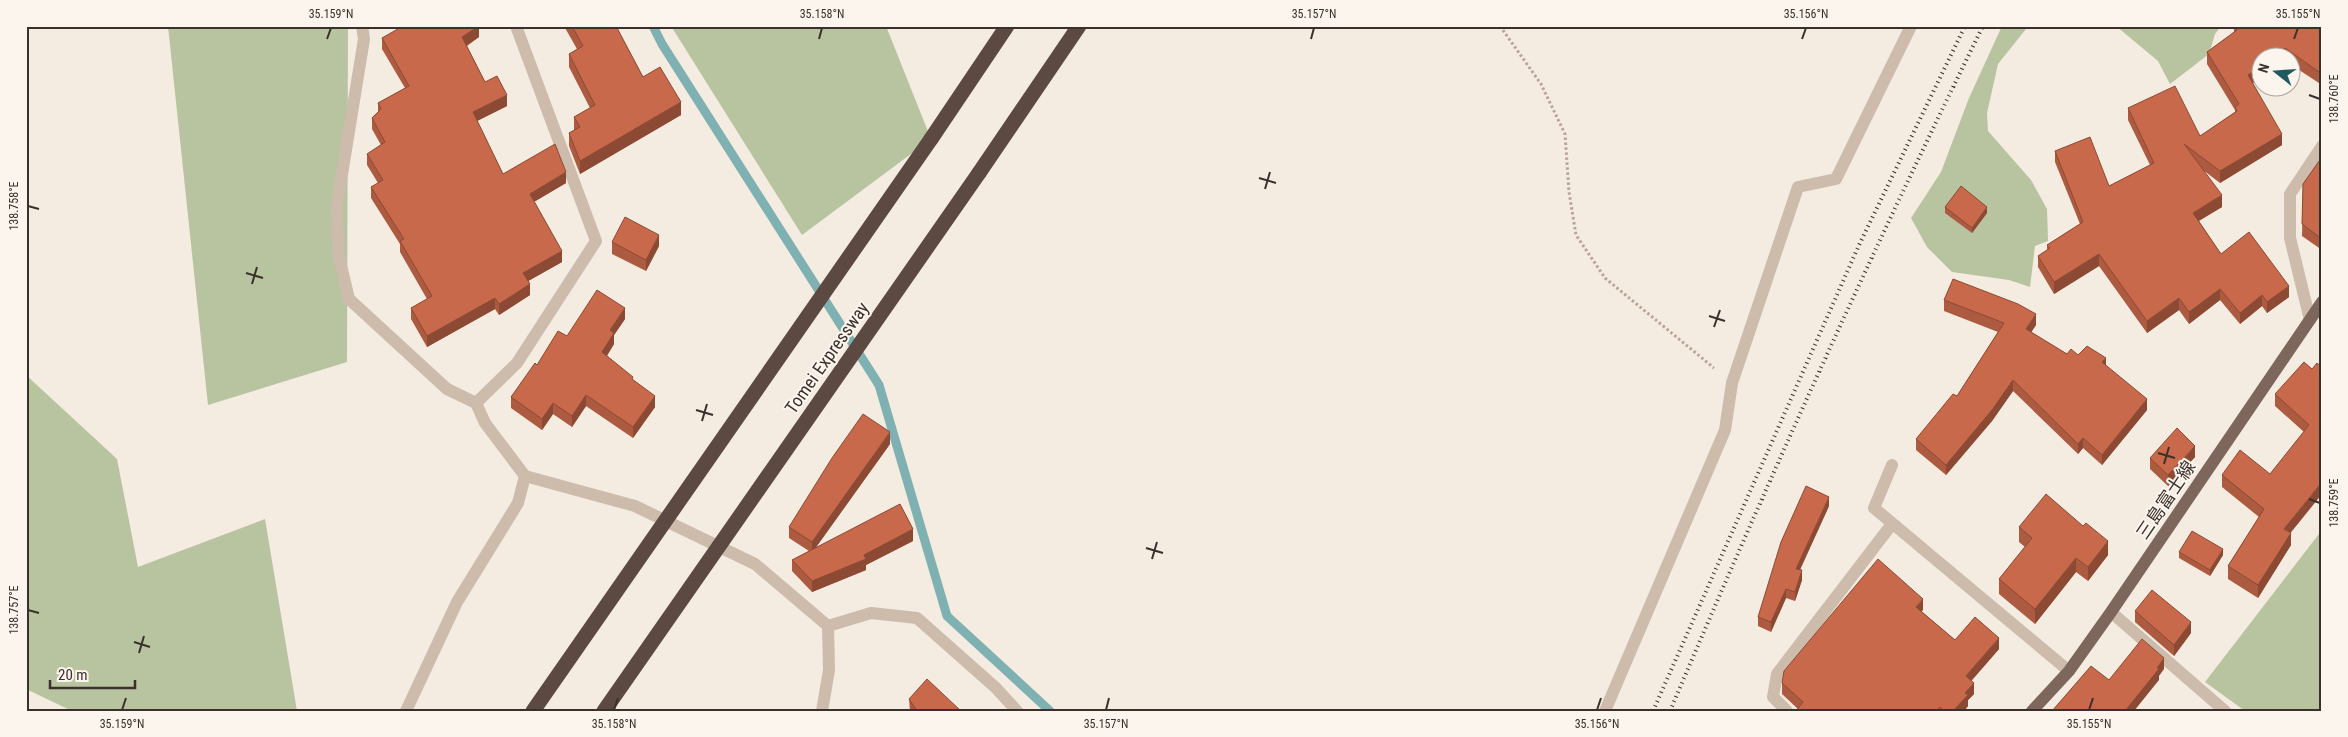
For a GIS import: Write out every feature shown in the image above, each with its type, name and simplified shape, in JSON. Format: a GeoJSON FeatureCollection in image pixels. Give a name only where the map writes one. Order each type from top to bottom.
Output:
{"type":"FeatureCollection","features":[{"type":"Feature","properties":{"kind":"highway"},"geometry":{"type":"LineString","coordinates":[[533,711],[931,139],[1007,26]]}},
{"type":"Feature","properties":{"kind":"highway","name":"Tomei Expressway"},"geometry":{"type":"LineString","coordinates":[[604,711],[979,173],[1079,26]]}},
{"type":"Feature","properties":{"kind":"main road","name":"三島富士線"},"geometry":{"type":"LineString","coordinates":[[2032,711],[2068,671],[2111,612],[2322,302]]}},
{"type":"Feature","properties":{"kind":"street"},"geometry":{"type":"LineString","coordinates":[[362,26],[364,39],[337,205],[338,253],[349,299],[447,389],[476,403],[485,423],[525,476],[635,506],[755,564],[828,626],[829,670],[822,711]]}},
{"type":"Feature","properties":{"kind":"street"},"geometry":{"type":"LineString","coordinates":[[476,403],[517,363],[596,240],[516,26]]}},
{"type":"Feature","properties":{"kind":"street"},"geometry":{"type":"LineString","coordinates":[[1605,711],[1724,430],[1732,383],[1798,187],[1836,180],[1911,26]]}},
{"type":"Feature","properties":{"kind":"street"},"geometry":{"type":"LineString","coordinates":[[2310,320],[2290,238],[2290,194],[2322,146]]}},
{"type":"Feature","properties":{"kind":"street"},"geometry":{"type":"LineString","coordinates":[[1892,465],[1874,508],[2068,671]]}},
{"type":"Feature","properties":{"kind":"street"},"geometry":{"type":"LineString","coordinates":[[406,711],[457,602],[518,503],[525,476]]}},
{"type":"Feature","properties":{"kind":"street"},"geometry":{"type":"LineString","coordinates":[[1787,711],[1773,697],[1777,674],[1892,524]]}},
{"type":"Feature","properties":{"kind":"street"},"geometry":{"type":"LineString","coordinates":[[828,626],[871,612],[917,618],[996,688],[1017,711]]}},
{"type":"Feature","properties":{"kind":"street"},"geometry":{"type":"LineString","coordinates":[[2111,612],[2225,711]]}},
{"type":"Feature","properties":{"kind":"path"},"geometry":{"type":"LineString","coordinates":[[1500,26],[1541,84],[1564,134],[1569,192],[1576,234],[1605,278],[1732,383]]}},
{"type":"Feature","properties":{"kind":"green space"},"geometry":{"type":"Polygon","coordinates":[[[168,26],[348,26],[347,362],[208,405],[168,26]]]}},
{"type":"Feature","properties":{"kind":"green space"},"geometry":{"type":"Polygon","coordinates":[[[671,26],[886,26],[931,139],[802,235],[671,26]]]}},
{"type":"Feature","properties":{"kind":"green space"},"geometry":{"type":"Polygon","coordinates":[[[2002,26],[2035,26],[2026,29],[1998,64],[1987,113],[1988,131],[2031,180],[2047,209],[2048,241],[2035,246],[2030,287],[2009,280],[1952,272],[1927,247],[1911,218],[1941,172],[1969,98],[2002,26]]]}},
{"type":"Feature","properties":{"kind":"green space"},"geometry":{"type":"Polygon","coordinates":[[[2116,26],[2221,26],[2215,34],[2209,54],[2170,84],[2158,61],[2116,26]]]}},
{"type":"Feature","properties":{"kind":"green space"},"geometry":{"type":"Polygon","coordinates":[[[26,375],[117,459],[138,567],[265,519],[297,711],[72,711],[26,689],[26,375]]]}},
{"type":"Feature","properties":{"kind":"green space"},"geometry":{"type":"Polygon","coordinates":[[[2322,530],[2322,708],[2319,711],[2245,711],[2205,682],[2322,530]]]}},
{"type":"Feature","properties":{"kind":"building"},"geometry":{"type":"Polygon","coordinates":[[[403,26],[479,26],[462,37],[485,82],[497,76],[507,95],[473,112],[503,174],[555,144],[566,172],[530,194],[562,251],[523,273],[530,284],[499,304],[495,298],[427,336],[411,308],[432,296],[400,241],[404,239],[371,187],[383,180],[367,154],[385,142],[372,118],[381,109],[378,103],[409,86],[382,38],[403,26]]]}},
{"type":"Feature","properties":{"kind":"building"},"geometry":{"type":"Polygon","coordinates":[[[572,26],[616,26],[643,77],[660,67],[681,102],[580,161],[569,133],[580,127],[574,117],[595,105],[569,54],[583,46],[572,26]]]}},
{"type":"Feature","properties":{"kind":"building"},"geometry":{"type":"Polygon","coordinates":[[[2235,26],[2320,26],[2322,28],[2322,74],[2300,59],[2300,48],[2250,48],[2250,74],[2248,75],[2250,78],[2250,98],[2261,98],[2282,134],[2220,171],[2184,144],[2222,195],[2193,213],[2221,254],[2249,232],[2289,286],[2267,302],[2262,295],[2240,313],[2220,289],[2189,312],[2179,298],[2147,321],[2099,254],[2054,282],[2038,256],[2050,248],[2047,245],[2083,222],[2055,151],[2090,137],[2109,186],[2154,163],[2128,108],[2175,86],[2200,136],[2237,111],[2235,107],[2239,104],[2207,52],[2237,30],[2235,26]]]}},
{"type":"Feature","properties":{"kind":"building"},"geometry":{"type":"Polygon","coordinates":[[[2322,157],[2322,239],[2302,224],[2303,184],[2322,157]]]}},
{"type":"Feature","properties":{"kind":"building"},"geometry":{"type":"Polygon","coordinates":[[[1961,186],[1987,207],[1972,228],[1945,207],[1961,186]]]}},
{"type":"Feature","properties":{"kind":"building"},"geometry":{"type":"Polygon","coordinates":[[[625,217],[659,235],[646,260],[612,242],[625,217]]]}},
{"type":"Feature","properties":{"kind":"building"},"geometry":{"type":"Polygon","coordinates":[[[1953,279],[2018,304],[2036,314],[2026,329],[2067,354],[2071,349],[2078,355],[2087,346],[2106,358],[2102,362],[2147,399],[2102,455],[2083,438],[2078,444],[2013,380],[1992,410],[1946,465],[1916,439],[1953,394],[1957,396],[2004,323],[1944,300],[1953,279]]]}},
{"type":"Feature","properties":{"kind":"building"},"geometry":{"type":"Polygon","coordinates":[[[597,290],[625,308],[610,330],[614,333],[602,352],[633,377],[632,379],[655,396],[633,427],[586,395],[572,416],[553,403],[542,419],[511,397],[535,363],[537,365],[558,331],[567,336],[597,290]]]}},
{"type":"Feature","properties":{"kind":"building"},"geometry":{"type":"Polygon","coordinates":[[[2304,362],[2312,369],[2317,363],[2322,367],[2322,482],[2284,529],[2291,533],[2258,585],[2228,566],[2264,509],[2222,475],[2240,450],[2270,474],[2309,425],[2275,394],[2304,362]]]}},
{"type":"Feature","properties":{"kind":"building"},"geometry":{"type":"Polygon","coordinates":[[[863,414],[890,432],[812,542],[789,527],[832,458],[863,414]]]}},
{"type":"Feature","properties":{"kind":"building"},"geometry":{"type":"Polygon","coordinates":[[[2177,428],[2195,446],[2168,475],[2150,458],[2177,428]]]}},
{"type":"Feature","properties":{"kind":"building"},"geometry":{"type":"Polygon","coordinates":[[[1806,486],[1829,497],[1796,569],[1802,570],[1795,592],[1786,589],[1771,622],[1758,617],[1781,542],[1806,486]]]}},
{"type":"Feature","properties":{"kind":"building"},"geometry":{"type":"Polygon","coordinates":[[[2046,494],[2083,526],[2086,523],[2108,541],[2088,567],[2076,558],[2035,609],[1999,579],[2032,538],[2019,527],[2046,494]]]}},
{"type":"Feature","properties":{"kind":"building"},"geometry":{"type":"Polygon","coordinates":[[[900,504],[913,529],[864,555],[866,559],[812,581],[792,560],[900,504]]]}},
{"type":"Feature","properties":{"kind":"building"},"geometry":{"type":"Polygon","coordinates":[[[2192,531],[2223,549],[2210,570],[2179,552],[2192,531]]]}},
{"type":"Feature","properties":{"kind":"building"},"geometry":{"type":"Polygon","coordinates":[[[1878,559],[1923,599],[1916,607],[1955,640],[1975,617],[1999,638],[1966,676],[1974,683],[1965,693],[1968,695],[1953,711],[1944,711],[1940,707],[1936,711],[1796,711],[1803,702],[1782,683],[1784,671],[1878,559]]]}},
{"type":"Feature","properties":{"kind":"building"},"geometry":{"type":"Polygon","coordinates":[[[2152,590],[2191,622],[2174,645],[2135,611],[2152,590]]]}},
{"type":"Feature","properties":{"kind":"building"},"geometry":{"type":"Polygon","coordinates":[[[2142,639],[2164,658],[2157,668],[2159,669],[2125,711],[2052,711],[2091,666],[2109,680],[2142,639]]]}},
{"type":"Feature","properties":{"kind":"building"},"geometry":{"type":"Polygon","coordinates":[[[927,679],[961,711],[917,711],[909,699],[927,679]]]}},
{"type":"Feature","properties":{"kind":"waterway"},"geometry":{"type":"LineString","coordinates":[[653,26],[662,44],[879,385],[947,616],[1050,711]]}},
{"type":"Feature","properties":{"kind":"railway"},"geometry":{"type":"LineString","coordinates":[[1653,711],[1859,245],[1965,26]]}},
{"type":"Feature","properties":{"kind":"railway"},"geometry":{"type":"LineString","coordinates":[[1670,711],[1822,366],[1901,195],[1983,26]]}}]}
